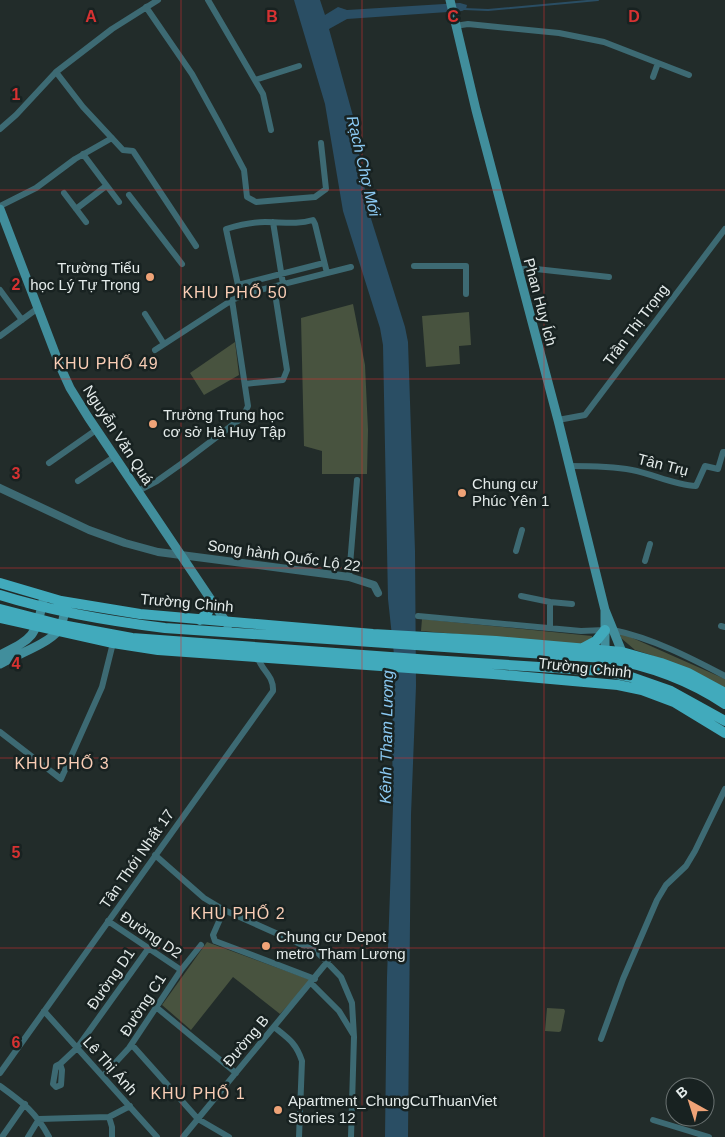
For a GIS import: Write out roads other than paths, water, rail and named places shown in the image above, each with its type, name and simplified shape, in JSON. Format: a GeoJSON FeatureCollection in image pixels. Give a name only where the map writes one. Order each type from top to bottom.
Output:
{"type":"FeatureCollection","features":[{"type":"Feature","properties":{"kind":"main road","name":"Phan Huy Ích"},"geometry":{"type":"LineString","coordinates":[[450,1],[454,24],[517,269],[558,420],[609,630]]}},
{"type":"Feature","properties":{"kind":"main road","name":"Nguyễn Văn Quá"},"geometry":{"type":"LineString","coordinates":[[0,207],[70,388],[96,430],[232,632]]}},
{"type":"Feature","properties":{"kind":"main road","name":"Trường Chinh"},"geometry":{"type":"LineString","coordinates":[[0,583],[43,602]]}},
{"type":"Feature","properties":{"kind":"main road","name":"Trường Chinh"},"geometry":{"type":"LineString","coordinates":[[0,595],[66,607],[114,622],[165,628],[495,646],[586,648],[605,654],[661,663],[688,673],[725,693]]}},
{"type":"Feature","properties":{"kind":"main road"},"geometry":{"type":"LineString","coordinates":[[0,655],[27,641],[37,623],[43,602]]}},
{"type":"Feature","properties":{"kind":"main road"},"geometry":{"type":"LineString","coordinates":[[200,620],[208,612],[211,602]]}},
{"type":"Feature","properties":{"kind":"main road"},"geometry":{"type":"LineString","coordinates":[[0,664],[45,641],[60,628],[66,607]]}},
{"type":"Feature","properties":{"kind":"main road","name":"Trường Chinh"},"geometry":{"type":"LineString","coordinates":[[66,607],[225,622],[373,639]]}},
{"type":"Feature","properties":{"kind":"main road"},"geometry":{"type":"LineString","coordinates":[[0,609],[37,623]]}},
{"type":"Feature","properties":{"kind":"main road"},"geometry":{"type":"LineString","coordinates":[[0,618],[37,623],[158,650],[258,658],[370,660]]}},
{"type":"Feature","properties":{"kind":"main road"},"geometry":{"type":"LineString","coordinates":[[566,656],[586,648],[609,630]]}},
{"type":"Feature","properties":{"kind":"main road"},"geometry":{"type":"LineString","coordinates":[[601,683],[609,630]]}},
{"type":"Feature","properties":{"kind":"main road"},"geometry":{"type":"LineString","coordinates":[[609,630],[622,657],[619,680]]}},
{"type":"Feature","properties":{"kind":"main road"},"geometry":{"type":"LineString","coordinates":[[114,639],[370,660]]}},
{"type":"Feature","properties":{"kind":"main road","name":"Trường Chinh"},"geometry":{"type":"LineString","coordinates":[[495,646],[566,656],[605,654]]}},
{"type":"Feature","properties":{"kind":"main road","name":"Trường Chinh"},"geometry":{"type":"LineString","coordinates":[[622,657],[666,674],[725,704]]}},
{"type":"Feature","properties":{"kind":"main road","name":"Trường Chinh"},"geometry":{"type":"LineString","coordinates":[[370,660],[493,669],[603,670],[619,680],[674,702],[725,733]]}},
{"type":"Feature","properties":{"kind":"main road","name":"Trường Chinh"},"geometry":{"type":"LineString","coordinates":[[493,669],[601,683],[619,680],[670,691],[725,721]]}},
{"type":"Feature","properties":{"kind":"street"},"geometry":{"type":"LineString","coordinates":[[0,129],[16,115],[56,72],[108,31],[158,0]]}},
{"type":"Feature","properties":{"kind":"street"},"geometry":{"type":"LineString","coordinates":[[208,0],[263,94],[271,130]]}},
{"type":"Feature","properties":{"kind":"street"},"geometry":{"type":"LineString","coordinates":[[146,7],[192,74],[220,123],[244,170],[248,198],[256,202],[315,196],[326,189],[321,144]]}},
{"type":"Feature","properties":{"kind":"street"},"geometry":{"type":"LineString","coordinates":[[454,24],[559,33],[604,42],[689,75]]}},
{"type":"Feature","properties":{"kind":"street"},"geometry":{"type":"LineString","coordinates":[[652,78],[658,63]]}},
{"type":"Feature","properties":{"kind":"street"},"geometry":{"type":"LineString","coordinates":[[255,80],[299,66]]}},
{"type":"Feature","properties":{"kind":"street"},"geometry":{"type":"LineString","coordinates":[[56,72],[83,107],[123,150],[133,151],[196,246]]}},
{"type":"Feature","properties":{"kind":"street"},"geometry":{"type":"LineString","coordinates":[[0,207],[36,188],[83,154],[112,138]]}},
{"type":"Feature","properties":{"kind":"street"},"geometry":{"type":"LineString","coordinates":[[83,154],[119,202]]}},
{"type":"Feature","properties":{"kind":"street"},"geometry":{"type":"LineString","coordinates":[[76,209],[106,186]]}},
{"type":"Feature","properties":{"kind":"street"},"geometry":{"type":"LineString","coordinates":[[64,193],[86,222]]}},
{"type":"Feature","properties":{"kind":"street"},"geometry":{"type":"LineString","coordinates":[[129,195],[182,264]]}},
{"type":"Feature","properties":{"kind":"street"},"geometry":{"type":"LineString","coordinates":[[324,263],[238,285],[226,229],[242,224],[299,223],[313,220],[327,273]]}},
{"type":"Feature","properties":{"kind":"street"},"geometry":{"type":"LineString","coordinates":[[273,222],[283,284]]}},
{"type":"Feature","properties":{"kind":"street","name":"Trần Thị Trọng"},"geometry":{"type":"LineString","coordinates":[[558,420],[585,415],[725,229]]}},
{"type":"Feature","properties":{"kind":"street"},"geometry":{"type":"LineString","coordinates":[[414,266],[466,266],[466,294]]}},
{"type":"Feature","properties":{"kind":"street"},"geometry":{"type":"LineString","coordinates":[[154,350],[232,300],[274,286],[351,267]]}},
{"type":"Feature","properties":{"kind":"street"},"geometry":{"type":"LineString","coordinates":[[517,269],[536,268],[609,277]]}},
{"type":"Feature","properties":{"kind":"street"},"geometry":{"type":"LineString","coordinates":[[245,384],[283,380],[287,370],[274,286]]}},
{"type":"Feature","properties":{"kind":"street"},"geometry":{"type":"LineString","coordinates":[[0,290],[22,320]]}},
{"type":"Feature","properties":{"kind":"street"},"geometry":{"type":"LineString","coordinates":[[138,492],[181,464],[243,417],[248,406],[232,300]]}},
{"type":"Feature","properties":{"kind":"street"},"geometry":{"type":"LineString","coordinates":[[0,336],[38,308]]}},
{"type":"Feature","properties":{"kind":"street"},"geometry":{"type":"LineString","coordinates":[[145,314],[164,344]]}},
{"type":"Feature","properties":{"kind":"street"},"geometry":{"type":"LineString","coordinates":[[49,462],[96,430]]}},
{"type":"Feature","properties":{"kind":"street","name":"Tân Trụ"},"geometry":{"type":"LineString","coordinates":[[569,466],[605,466],[632,470],[696,486],[705,466],[718,469],[723,452],[725,452]]}},
{"type":"Feature","properties":{"kind":"street"},"geometry":{"type":"LineString","coordinates":[[78,481],[114,457]]}},
{"type":"Feature","properties":{"kind":"street"},"geometry":{"type":"LineString","coordinates":[[349,577],[357,480]]}},
{"type":"Feature","properties":{"kind":"street"},"geometry":{"type":"LineString","coordinates":[[0,488],[89,530],[125,543],[182,556]]}},
{"type":"Feature","properties":{"kind":"street"},"geometry":{"type":"LineString","coordinates":[[516,551],[522,530]]}},
{"type":"Feature","properties":{"kind":"street"},"geometry":{"type":"LineString","coordinates":[[645,561],[650,544]]}},
{"type":"Feature","properties":{"kind":"street","name":"Song hành Quốc Lộ 22"},"geometry":{"type":"LineString","coordinates":[[182,556],[349,577],[374,585],[378,593]]}},
{"type":"Feature","properties":{"kind":"street"},"geometry":{"type":"LineString","coordinates":[[521,596],[572,604]]}},
{"type":"Feature","properties":{"kind":"street"},"geometry":{"type":"LineString","coordinates":[[550,602],[550,628]]}},
{"type":"Feature","properties":{"kind":"street"},"geometry":{"type":"LineString","coordinates":[[418,616],[581,631],[609,630],[627,633],[668,649],[725,676]]}},
{"type":"Feature","properties":{"kind":"street"},"geometry":{"type":"LineString","coordinates":[[0,732],[61,779],[100,692],[114,639]]}},
{"type":"Feature","properties":{"kind":"street","name":"Tân Thới Nhất 17"},"geometry":{"type":"LineString","coordinates":[[0,1073],[273,691],[274,684],[272,678],[260,664],[258,658]]}},
{"type":"Feature","properties":{"kind":"street"},"geometry":{"type":"LineString","coordinates":[[601,1039],[623,979],[657,900],[666,885],[686,866],[725,789]]}},
{"type":"Feature","properties":{"kind":"street"},"geometry":{"type":"LineString","coordinates":[[155,855],[204,898],[224,910],[316,950],[341,977],[352,1003],[354,1037],[351,1137]]}},
{"type":"Feature","properties":{"kind":"street"},"geometry":{"type":"LineString","coordinates":[[224,910],[213,935],[215,941],[313,981],[339,1012],[354,1037]]}},
{"type":"Feature","properties":{"kind":"street","name":"Đường D2"},"geometry":{"type":"LineString","coordinates":[[108,921],[181,970]]}},
{"type":"Feature","properties":{"kind":"street","name":"Đường C1"},"geometry":{"type":"LineString","coordinates":[[103,1076],[132,1045],[181,970],[201,945]]}},
{"type":"Feature","properties":{"kind":"street","name":"Đường D1"},"geometry":{"type":"LineString","coordinates":[[60,1064],[77,1048],[148,949]]}},
{"type":"Feature","properties":{"kind":"street","name":"Đường B"},"geometry":{"type":"LineString","coordinates":[[183,1137],[328,961]]}},
{"type":"Feature","properties":{"kind":"street"},"geometry":{"type":"LineString","coordinates":[[156,1007],[236,1073]]}},
{"type":"Feature","properties":{"kind":"street","name":"Lê Thị Ánh"},"geometry":{"type":"LineString","coordinates":[[44,1011],[157,1137]]}},
{"type":"Feature","properties":{"kind":"street"},"geometry":{"type":"LineString","coordinates":[[274,1027],[293,1042],[302,1061],[299,1137]]}},
{"type":"Feature","properties":{"kind":"street"},"geometry":{"type":"LineString","coordinates":[[132,1045],[198,1119],[229,1137]]}},
{"type":"Feature","properties":{"kind":"street"},"geometry":{"type":"LineString","coordinates":[[0,1086],[25,1104],[39,1119],[50,1137]]}},
{"type":"Feature","properties":{"kind":"street"},"geometry":{"type":"LineString","coordinates":[[2,1137],[25,1104]]}},
{"type":"Feature","properties":{"kind":"street"},"geometry":{"type":"LineString","coordinates":[[39,1119],[109,1117],[130,1106]]}},
{"type":"Feature","properties":{"kind":"street"},"geometry":{"type":"LineString","coordinates":[[109,1117],[112,1137]]}},
{"type":"Feature","properties":{"kind":"street"},"geometry":{"type":"LineString","coordinates":[[30,1136],[39,1119]]}},
{"type":"Feature","properties":{"kind":"street"},"geometry":{"type":"LineString","coordinates":[[653,1120],[709,1137]]}},
{"type":"Feature","properties":{"kind":"water","name":"Kênh Tham Lương"},"geometry":{"type":"Polygon","coordinates":[[[294,0],[320,0],[325,15],[338,7],[347,10],[460,3],[467,5],[466,9],[462,11],[347,19],[329,29],[353,116],[368,209],[408,342],[415,551],[416,686],[411,815],[408,1137],[385,1137],[387,977],[393,806],[392,734],[395,664],[388,599],[383,345],[380,328],[343,211],[325,104],[294,0]]]}},
{"type":"Feature","properties":{"kind":"waterway"},"geometry":{"type":"LineString","coordinates":[[464,9],[488,10],[598,0]]}},
{"type":"Feature","properties":{"kind":"place","name":"Trường Tiểu học Lý Tự Trọng"},"geometry":{"type":"Point","coordinates":[150,277]}},
{"type":"Feature","properties":{"kind":"place","name":"Trường Trung học cơ sở Hà Huy Tập"},"geometry":{"type":"Point","coordinates":[153,424]}},
{"type":"Feature","properties":{"kind":"place","name":"Chung cư Phúc Yên 1"},"geometry":{"type":"Point","coordinates":[462,493]}},
{"type":"Feature","properties":{"kind":"place","name":"Chung cư Depot metro Tham Lương"},"geometry":{"type":"Point","coordinates":[266,946]}},
{"type":"Feature","properties":{"kind":"place","name":"Apartment_ChungCuThuanViet Stories 12"},"geometry":{"type":"Point","coordinates":[278,1110]}},
{"type":"Feature","properties":{"kind":"district","name":"KHU PHỐ 50"},"geometry":{"type":"Point","coordinates":[235,292]}},
{"type":"Feature","properties":{"kind":"district","name":"KHU PHỐ 49"},"geometry":{"type":"Point","coordinates":[106,363]}},
{"type":"Feature","properties":{"kind":"district","name":"KHU PHỐ 3"},"geometry":{"type":"Point","coordinates":[62,763]}},
{"type":"Feature","properties":{"kind":"district","name":"KHU PHỐ 2"},"geometry":{"type":"Point","coordinates":[238,913]}},
{"type":"Feature","properties":{"kind":"district","name":"KHU PHỐ 1"},"geometry":{"type":"Point","coordinates":[198,1093]}},
{"type":"Feature","properties":{"kind":"water label","name":"Rạch Chợ Mới"},"geometry":{"type":"Point","coordinates":[364,166]}}]}
